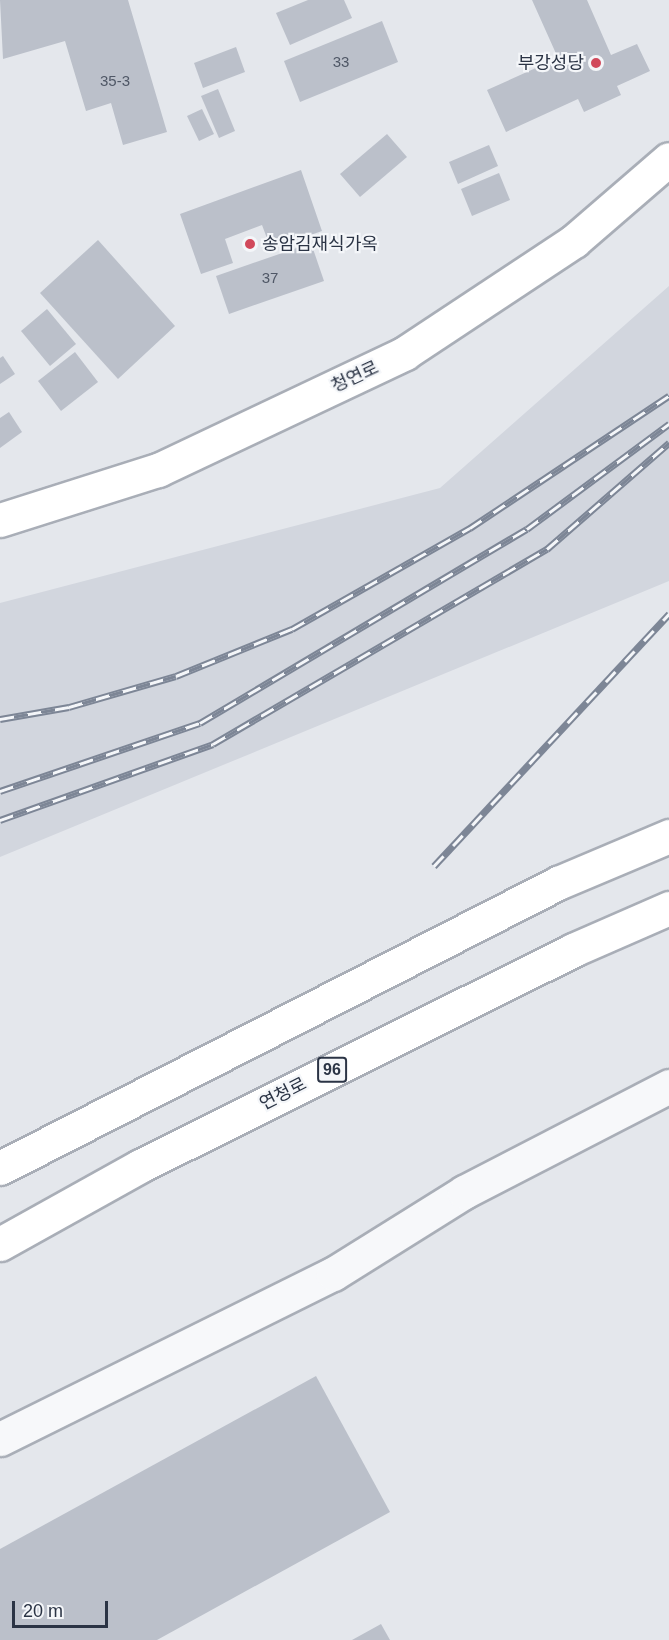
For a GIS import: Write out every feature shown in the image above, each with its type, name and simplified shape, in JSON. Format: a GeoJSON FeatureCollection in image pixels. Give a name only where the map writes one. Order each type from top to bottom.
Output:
{"type":"FeatureCollection","features":[{"type":"Feature","properties":{"kind":"main road","name":"청연로"},"geometry":{"type":"LineString","coordinates":[[0,520],[158,470],[405,353],[574,241],[669,159]]}},
{"type":"Feature","properties":{"kind":"main road"},"geometry":{"type":"LineString","coordinates":[[0,1168],[558,883],[669,836]]}},
{"type":"Feature","properties":{"kind":"main road","name":"연청로"},"geometry":{"type":"LineString","coordinates":[[0,1244],[151,1161],[573,950],[669,908]]}},
{"type":"Feature","properties":{"kind":"street"},"geometry":{"type":"LineString","coordinates":[[0,1439],[333,1274],[464,1192],[669,1086]]}},
{"type":"Feature","properties":{"kind":"shaded area"},"geometry":{"type":"Polygon","coordinates":[[[669,286],[669,581],[0,857],[0,603],[440,488],[669,286]]]}},
{"type":"Feature","properties":{"kind":"building"},"geometry":{"type":"Polygon","coordinates":[[[0,0],[128,0],[167,132],[123,145],[111,103],[86,111],[65,41],[3,59],[0,0]]]}},
{"type":"Feature","properties":{"kind":"building"},"geometry":{"type":"Polygon","coordinates":[[[308,0],[344,0],[352,18],[290,45],[276,13],[308,0]]]}},
{"type":"Feature","properties":{"kind":"building","name":"부강성당"},"geometry":{"type":"Polygon","coordinates":[[[532,0],[587,0],[611,55],[637,44],[650,71],[617,86],[621,95],[584,112],[578,99],[506,132],[487,90],[558,58],[532,0]]]}},
{"type":"Feature","properties":{"kind":"building"},"geometry":{"type":"Polygon","coordinates":[[[382,21],[398,62],[300,102],[284,61],[382,21]]]}},
{"type":"Feature","properties":{"kind":"building"},"geometry":{"type":"Polygon","coordinates":[[[236,47],[245,72],[203,88],[194,63],[236,47]]]}},
{"type":"Feature","properties":{"kind":"building"},"geometry":{"type":"Polygon","coordinates":[[[218,89],[235,131],[219,138],[201,96],[218,89]]]}},
{"type":"Feature","properties":{"kind":"building"},"geometry":{"type":"Polygon","coordinates":[[[202,109],[214,134],[199,141],[187,116],[202,109]]]}},
{"type":"Feature","properties":{"kind":"building"},"geometry":{"type":"Polygon","coordinates":[[[387,134],[407,157],[360,197],[340,174],[387,134]]]}},
{"type":"Feature","properties":{"kind":"building"},"geometry":{"type":"Polygon","coordinates":[[[489,145],[498,166],[458,184],[449,162],[489,145]]]}},
{"type":"Feature","properties":{"kind":"building"},"geometry":{"type":"Polygon","coordinates":[[[301,170],[322,231],[271,249],[262,225],[225,239],[233,263],[201,274],[180,214],[301,170]]]}},
{"type":"Feature","properties":{"kind":"building"},"geometry":{"type":"Polygon","coordinates":[[[499,173],[510,200],[472,216],[461,189],[499,173]]]}},
{"type":"Feature","properties":{"kind":"building"},"geometry":{"type":"Polygon","coordinates":[[[98,240],[175,326],[118,379],[40,293],[98,240]]]}},
{"type":"Feature","properties":{"kind":"building"},"geometry":{"type":"Polygon","coordinates":[[[311,243],[324,281],[229,314],[216,276],[311,243]]]}},
{"type":"Feature","properties":{"kind":"building"},"geometry":{"type":"Polygon","coordinates":[[[47,309],[76,344],[50,366],[21,331],[47,309]]]}},
{"type":"Feature","properties":{"kind":"building"},"geometry":{"type":"Polygon","coordinates":[[[75,352],[98,382],[61,411],[38,381],[75,352]]]}},
{"type":"Feature","properties":{"kind":"building"},"geometry":{"type":"Polygon","coordinates":[[[3,356],[15,374],[0,384],[0,358],[3,356]]]}},
{"type":"Feature","properties":{"kind":"building"},"geometry":{"type":"Polygon","coordinates":[[[9,412],[22,432],[0,448],[0,418],[9,412]]]}},
{"type":"Feature","properties":{"kind":"building"},"geometry":{"type":"Polygon","coordinates":[[[316,1376],[390,1512],[157,1640],[0,1640],[0,1549],[316,1376]]]}},
{"type":"Feature","properties":{"kind":"building"},"geometry":{"type":"Polygon","coordinates":[[[381,1624],[390,1640],[352,1640],[381,1624]]]}},
{"type":"Feature","properties":{"kind":"railway"},"geometry":{"type":"LineString","coordinates":[[0,719],[69,707],[176,676],[292,629],[470,528],[669,396]]}},
{"type":"Feature","properties":{"kind":"railway"},"geometry":{"type":"LineString","coordinates":[[0,791],[200,723],[527,529],[669,424]]}},
{"type":"Feature","properties":{"kind":"railway"},"geometry":{"type":"LineString","coordinates":[[0,820],[213,744],[547,549],[669,443]]}},
{"type":"Feature","properties":{"kind":"railway"},"geometry":{"type":"LineString","coordinates":[[434,866],[669,614]]}},
{"type":"Feature","properties":{"kind":"place","name":"부강성당"},"geometry":{"type":"Point","coordinates":[596,63]}},
{"type":"Feature","properties":{"kind":"place","name":"송암김재식가옥"},"geometry":{"type":"Point","coordinates":[250,244]}}]}
